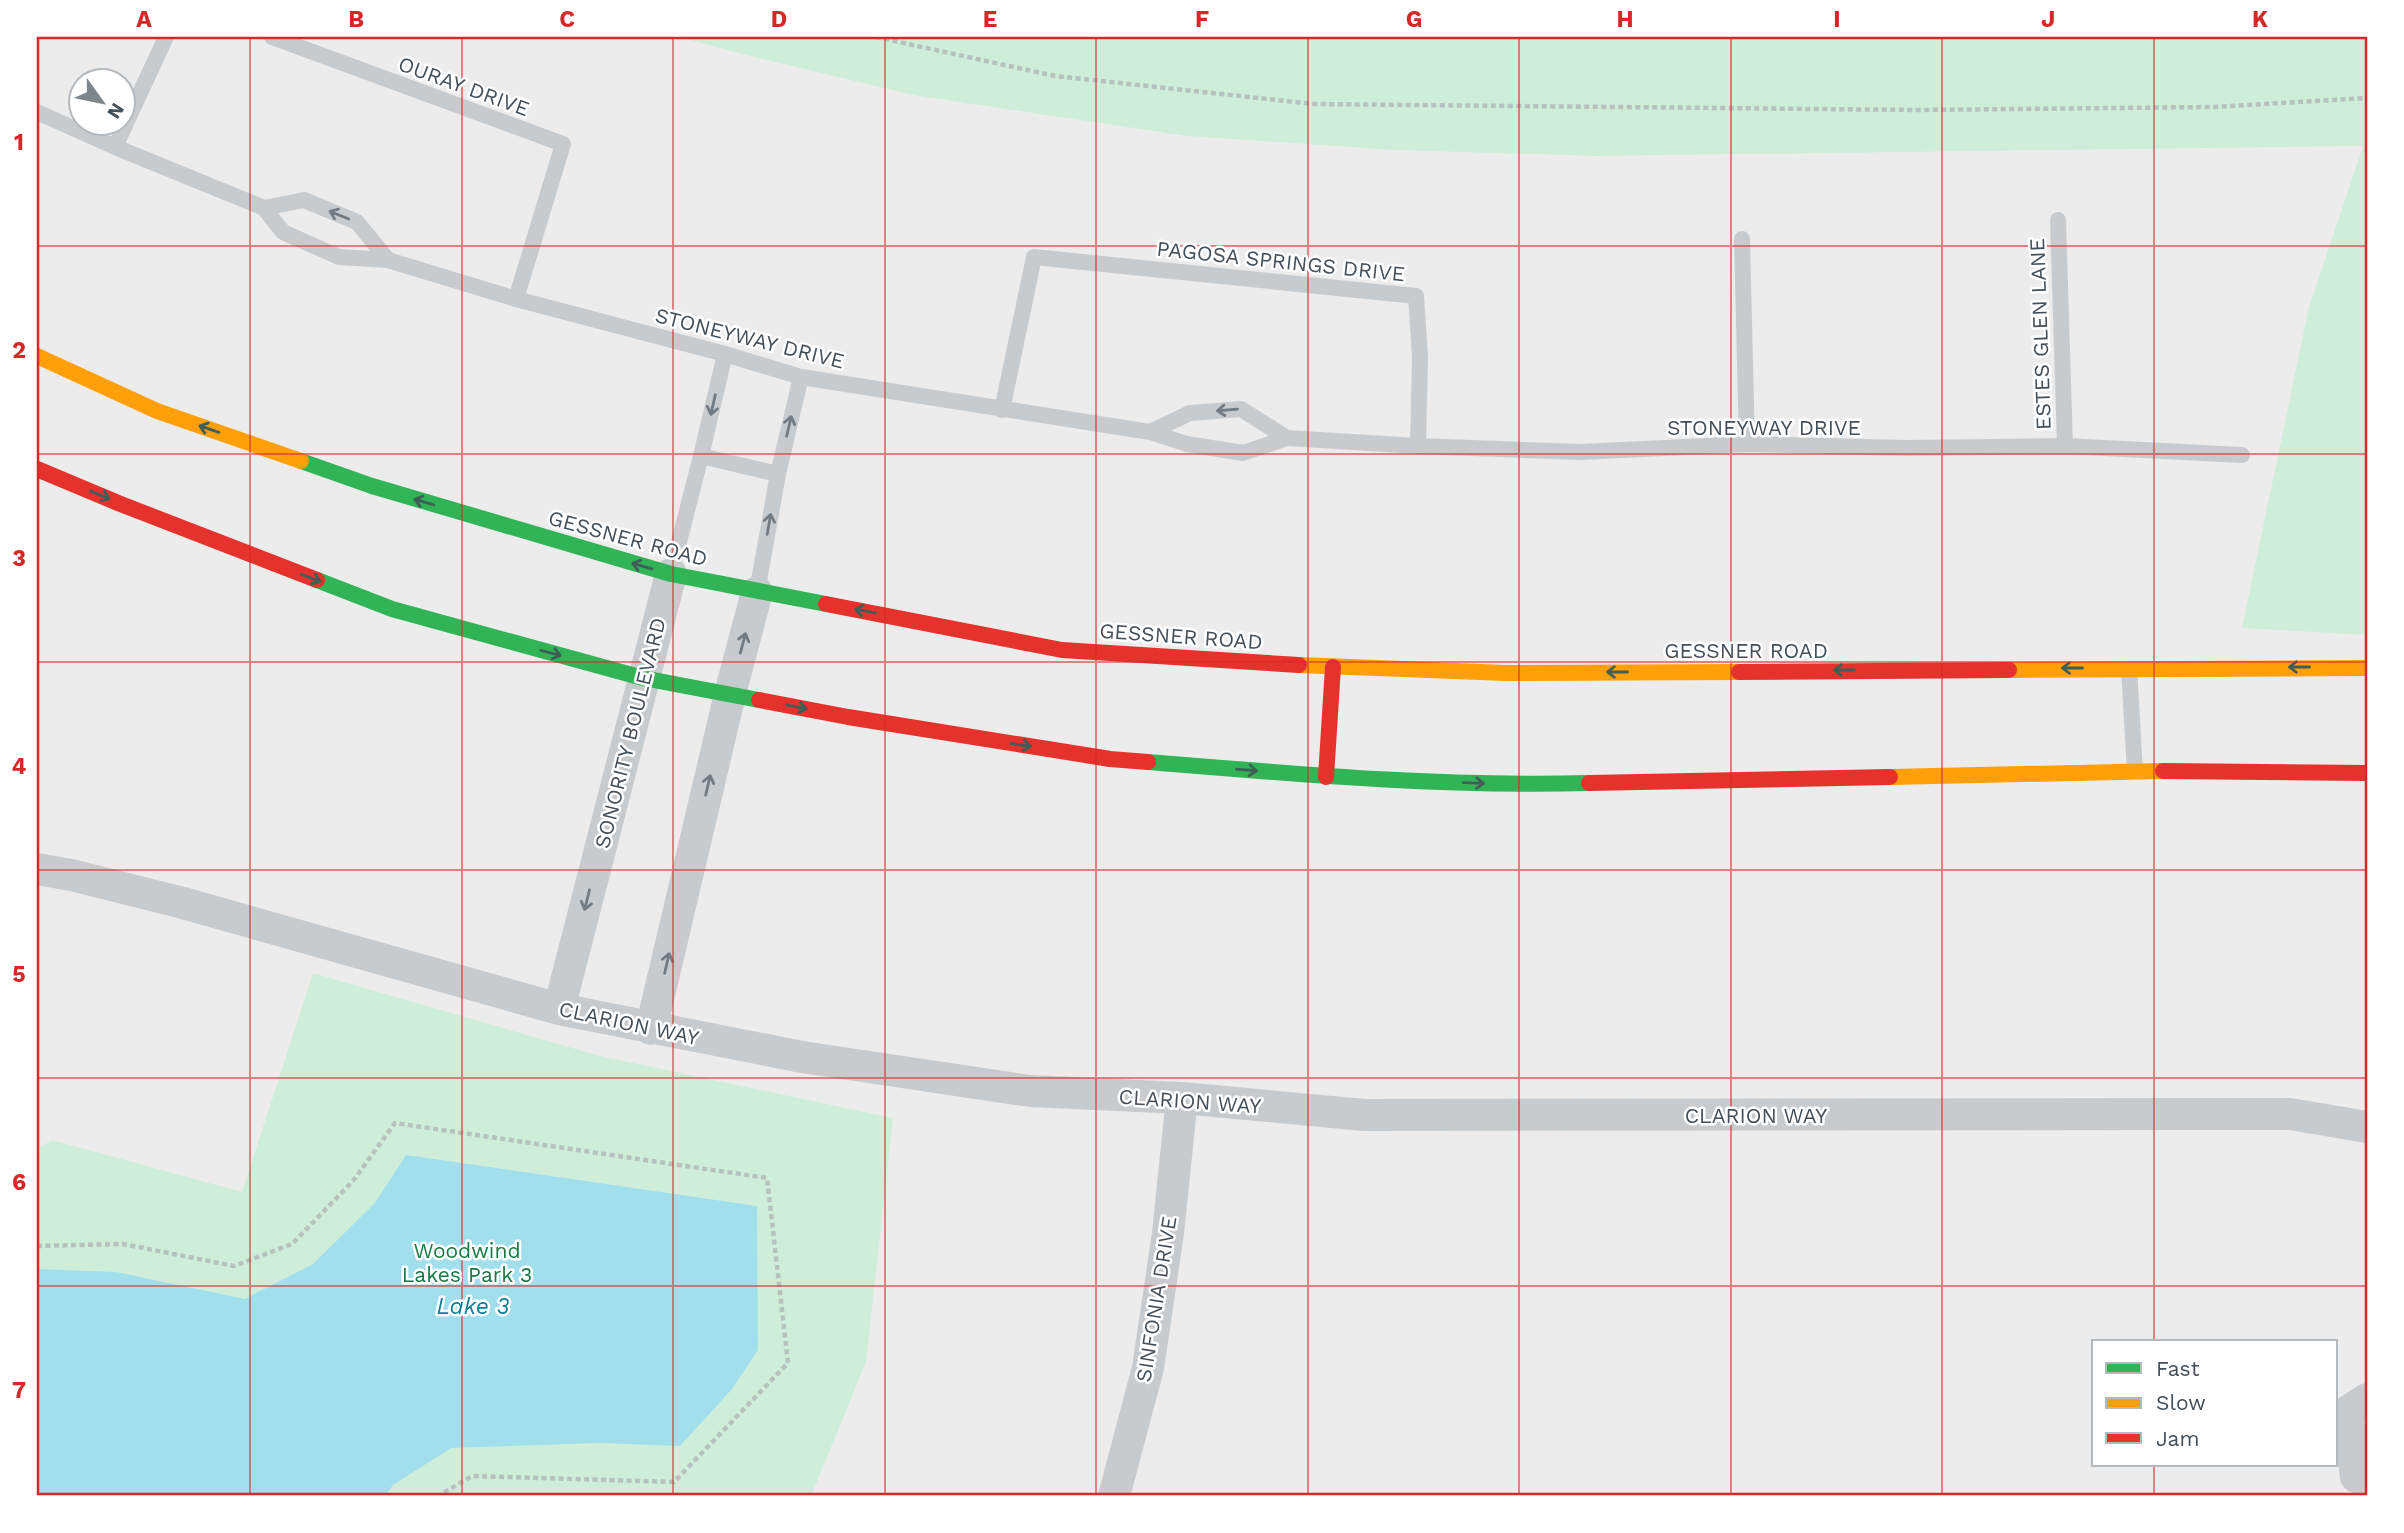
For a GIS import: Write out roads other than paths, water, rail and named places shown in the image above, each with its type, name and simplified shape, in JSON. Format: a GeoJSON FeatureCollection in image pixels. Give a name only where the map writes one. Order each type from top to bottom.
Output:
{"type":"FeatureCollection","features":[{"type":"Feature","properties":{"kind":"main road","name":"GESSNER ROAD"},"geometry":{"type":"LineString","coordinates":[[37,356],[157,411],[372,486],[671,574],[1062,650],[1333,667],[1506,673],[2367,668]]}},
{"type":"Feature","properties":{"kind":"main road"},"geometry":{"type":"LineString","coordinates":[[37,469],[392,609],[643,678],[848,717],[1110,759],[1326,777],[1520,785],[2135,771],[2367,773]]}},
{"type":"Feature","properties":{"kind":"main road"},"geometry":{"type":"LineString","coordinates":[[1326,777],[1333,667]]}},
{"type":"Feature","properties":{"kind":"street","name":"SONORITY BOULEVARD"},"geometry":{"type":"LineString","coordinates":[[559,1009],[671,574]]}},
{"type":"Feature","properties":{"kind":"street"},"geometry":{"type":"LineString","coordinates":[[651,1029],[730,694],[757,592]]}},
{"type":"Feature","properties":{"kind":"street","name":"CLARION WAY"},"geometry":{"type":"LineString","coordinates":[[37,869],[183,903],[559,1009],[802,1057],[1030,1091],[1182,1098],[1364,1115],[2290,1114],[2367,1127]]}},
{"type":"Feature","properties":{"kind":"street","name":"SINFONIA DRIVE"},"geometry":{"type":"LineString","coordinates":[[1114,1496],[1148,1368],[1168,1233],[1182,1098]]}},
{"type":"Feature","properties":{"kind":"street"},"geometry":{"type":"LineString","coordinates":[[2367,1399],[2347,1412],[2356,1477],[2367,1479]]}},
{"type":"Feature","properties":{"kind":"lane"},"geometry":{"type":"LineString","coordinates":[[115,147],[166,37]]}},
{"type":"Feature","properties":{"kind":"lane","name":"OURAY DRIVE"},"geometry":{"type":"LineString","coordinates":[[272,37],[563,144],[516,299]]}},
{"type":"Feature","properties":{"kind":"lane","name":"STONEYWAY DRIVE"},"geometry":{"type":"LineString","coordinates":[[37,112],[264,208],[284,232],[339,257],[388,260],[516,299],[725,354],[801,377],[1150,432],[1187,444],[1243,453],[1287,438],[1581,452],[1747,444],[2065,446],[2242,455]]}},
{"type":"Feature","properties":{"kind":"lane"},"geometry":{"type":"LineString","coordinates":[[264,208],[304,201],[357,222],[388,260]]}},
{"type":"Feature","properties":{"kind":"lane","name":"ESTES GLEN LANE"},"geometry":{"type":"LineString","coordinates":[[2058,220],[2065,446]]}},
{"type":"Feature","properties":{"kind":"lane"},"geometry":{"type":"LineString","coordinates":[[1742,239],[1747,444]]}},
{"type":"Feature","properties":{"kind":"lane","name":"PAGOSA SPRINGS DRIVE"},"geometry":{"type":"LineString","coordinates":[[1002,410],[1034,257],[1416,296],[1420,357],[1418,446]]}},
{"type":"Feature","properties":{"kind":"lane","name":"SONORITY BOULEVARD"},"geometry":{"type":"LineString","coordinates":[[671,574],[725,354]]}},
{"type":"Feature","properties":{"kind":"lane"},"geometry":{"type":"LineString","coordinates":[[757,592],[778,474],[801,377]]}},
{"type":"Feature","properties":{"kind":"lane","name":"STONEYWAY DRIVE"},"geometry":{"type":"LineString","coordinates":[[1150,432],[1191,413],[1241,409],[1287,438]]}},
{"type":"Feature","properties":{"kind":"lane"},"geometry":{"type":"LineString","coordinates":[[701,456],[778,474]]}},
{"type":"Feature","properties":{"kind":"lane"},"geometry":{"type":"LineString","coordinates":[[2129,668],[2135,771]]}},
{"type":"Feature","properties":{"kind":"water","name":"Lake 3"},"geometry":{"type":"Polygon","coordinates":[[[406,1155],[757,1206],[758,1350],[732,1389],[680,1446],[600,1443],[451,1448],[393,1485],[385,1496],[37,1496],[37,1269],[116,1272],[245,1299],[313,1264],[375,1203],[406,1155]]]}},
{"type":"Feature","properties":{"kind":"park label","name":"Woodwind Lakes Park 3"},"geometry":{"type":"Point","coordinates":[467,1262]}}]}
